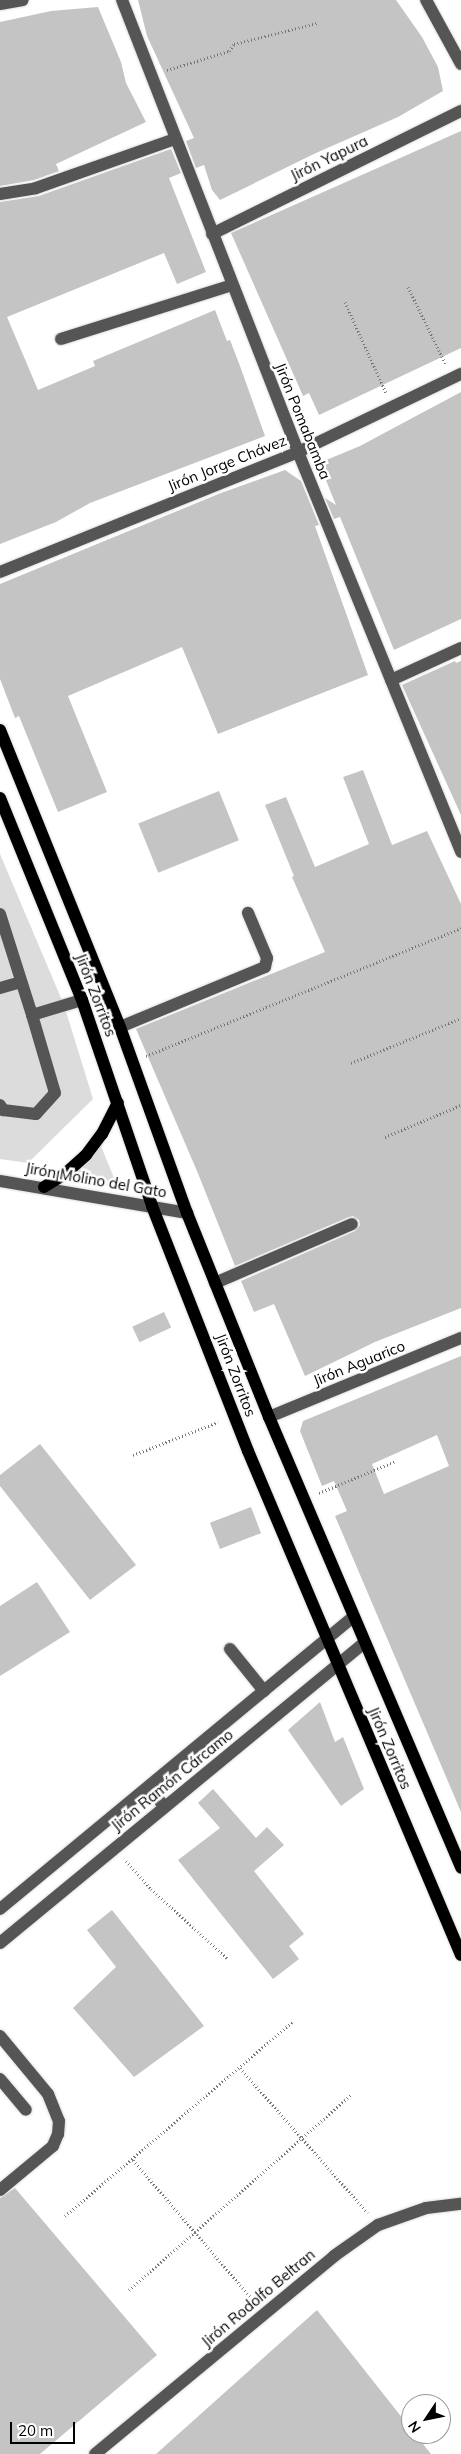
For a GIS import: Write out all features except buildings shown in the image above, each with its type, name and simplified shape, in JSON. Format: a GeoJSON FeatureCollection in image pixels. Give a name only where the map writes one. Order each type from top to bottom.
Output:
{"type":"FeatureCollection","features":[{"type":"Feature","properties":{"kind":"main road","name":"Jirón Zorritos"},"geometry":{"type":"LineString","coordinates":[[0,730],[120,1027],[187,1212],[269,1418],[364,1642],[456,1842],[461,1868]]}},
{"type":"Feature","properties":{"kind":"main road","name":"Jirón Zorritos"},"geometry":{"type":"LineString","coordinates":[[0,798],[82,1000],[152,1206],[234,1416],[326,1641],[461,1955]]}},
{"type":"Feature","properties":{"kind":"main road"},"geometry":{"type":"LineString","coordinates":[[44,1187],[66,1173],[86,1155],[102,1134],[118,1103]]}},
{"type":"Feature","properties":{"kind":"street"},"geometry":{"type":"LineString","coordinates":[[0,4],[23,0]]}},
{"type":"Feature","properties":{"kind":"street","name":"Jirón Pomabamba"},"geometry":{"type":"LineString","coordinates":[[122,0],[298,452],[461,852]]}},
{"type":"Feature","properties":{"kind":"street"},"geometry":{"type":"LineString","coordinates":[[426,0],[461,64]]}},
{"type":"Feature","properties":{"kind":"street","name":"Jirón Yapura"},"geometry":{"type":"LineString","coordinates":[[212,234],[461,111]]}},
{"type":"Feature","properties":{"kind":"street"},"geometry":{"type":"LineString","coordinates":[[0,194],[36,188],[175,139]]}},
{"type":"Feature","properties":{"kind":"street"},"geometry":{"type":"LineString","coordinates":[[62,339],[232,284]]}},
{"type":"Feature","properties":{"kind":"street","name":"Jirón Jorge Chávez"},"geometry":{"type":"LineString","coordinates":[[0,572],[298,452],[457,377]]}},
{"type":"Feature","properties":{"kind":"street"},"geometry":{"type":"LineString","coordinates":[[391,680],[461,648]]}},
{"type":"Feature","properties":{"kind":"street"},"geometry":{"type":"LineString","coordinates":[[0,914],[55,1093],[36,1114],[3,1110],[0,1105]]}},
{"type":"Feature","properties":{"kind":"street"},"geometry":{"type":"LineString","coordinates":[[120,1027],[265,967],[267,958],[248,914]]}},
{"type":"Feature","properties":{"kind":"street"},"geometry":{"type":"LineString","coordinates":[[0,988],[21,982]]}},
{"type":"Feature","properties":{"kind":"street"},"geometry":{"type":"LineString","coordinates":[[32,1015],[82,1000]]}},
{"type":"Feature","properties":{"kind":"street","name":"Jirón Molino del Gato"},"geometry":{"type":"LineString","coordinates":[[0,1181],[187,1212]]}},
{"type":"Feature","properties":{"kind":"street"},"geometry":{"type":"LineString","coordinates":[[215,1283],[352,1224]]}},
{"type":"Feature","properties":{"kind":"street","name":"Jirón Aguarico"},"geometry":{"type":"LineString","coordinates":[[269,1418],[461,1338]]}},
{"type":"Feature","properties":{"kind":"street","name":"Jirón Ramón Cárcamo"},"geometry":{"type":"LineString","coordinates":[[0,1909],[353,1617]]}},
{"type":"Feature","properties":{"kind":"street","name":"Jirón Ramón Cárcamo"},"geometry":{"type":"LineString","coordinates":[[0,1942],[364,1642]]}},
{"type":"Feature","properties":{"kind":"street"},"geometry":{"type":"LineString","coordinates":[[230,1649],[264,1692]]}},
{"type":"Feature","properties":{"kind":"street"},"geometry":{"type":"LineString","coordinates":[[148,1787],[165,1807]]}},
{"type":"Feature","properties":{"kind":"street"},"geometry":{"type":"LineString","coordinates":[[0,2036],[48,2094],[59,2121],[58,2134],[53,2146],[0,2190]]}},
{"type":"Feature","properties":{"kind":"street"},"geometry":{"type":"LineString","coordinates":[[0,2078],[26,2110]]}},
{"type":"Feature","properties":{"kind":"street","name":"Jirón Rodolfo Beltran"},"geometry":{"type":"LineString","coordinates":[[95,2454],[334,2256],[378,2225],[426,2208],[461,2204]]}},
{"type":"Feature","properties":{"kind":"path"},"geometry":{"type":"LineString","coordinates":[[150,76],[229,51],[234,44],[317,23]]}},
{"type":"Feature","properties":{"kind":"path"},"geometry":{"type":"LineString","coordinates":[[408,287],[457,377]]}},
{"type":"Feature","properties":{"kind":"path"},"geometry":{"type":"LineString","coordinates":[[346,302],[393,407]]}},
{"type":"Feature","properties":{"kind":"path"},"geometry":{"type":"LineString","coordinates":[[133,1061],[461,928]]}},
{"type":"Feature","properties":{"kind":"path"},"geometry":{"type":"LineString","coordinates":[[351,1063],[461,1018]]}},
{"type":"Feature","properties":{"kind":"path"},"geometry":{"type":"LineString","coordinates":[[385,1137],[461,1104]]}},
{"type":"Feature","properties":{"kind":"path"},"geometry":{"type":"LineString","coordinates":[[133,1455],[234,1416]]}},
{"type":"Feature","properties":{"kind":"path"},"geometry":{"type":"LineString","coordinates":[[303,1500],[396,1461]]}},
{"type":"Feature","properties":{"kind":"path"},"geometry":{"type":"LineString","coordinates":[[115,1848],[151,1889],[228,1959]]}},
{"type":"Feature","properties":{"kind":"path"},"geometry":{"type":"LineString","coordinates":[[66,2216],[292,2022]]}},
{"type":"Feature","properties":{"kind":"path"},"geometry":{"type":"LineString","coordinates":[[240,2068],[378,2225]]}},
{"type":"Feature","properties":{"kind":"path"},"geometry":{"type":"LineString","coordinates":[[129,2290],[352,2094]]}},
{"type":"Feature","properties":{"kind":"path"},"geometry":{"type":"LineString","coordinates":[[133,2160],[264,2313]]}},
{"type":"Feature","properties":{"kind":"shaded area"},"geometry":{"type":"Polygon","coordinates":[[[0,854],[64,1005],[93,1099],[28,1163],[0,1159],[0,854]]]}},
{"type":"Feature","properties":{"kind":"shaded area"},"geometry":{"type":"Polygon","coordinates":[[[101,1146],[118,1188],[76,1180],[74,1175],[101,1146]]]}}]}
